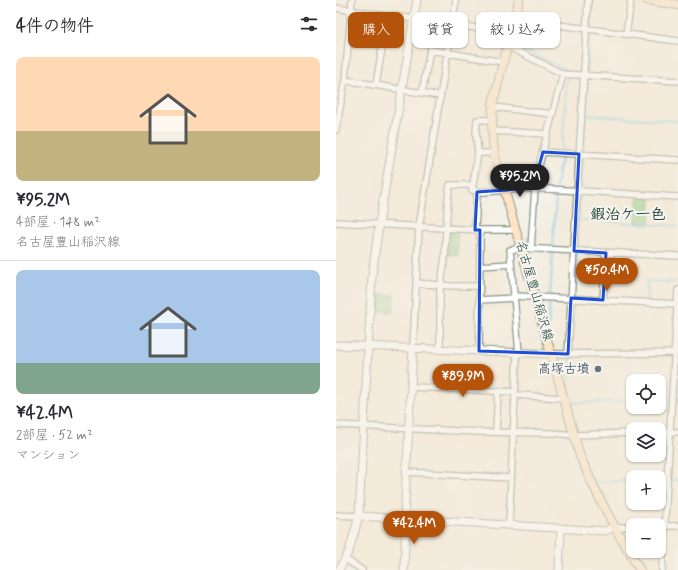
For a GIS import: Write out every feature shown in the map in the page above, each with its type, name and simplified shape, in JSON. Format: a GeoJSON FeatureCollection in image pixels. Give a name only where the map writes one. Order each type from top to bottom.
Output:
{"type":"FeatureCollection","features":[{"type":"Feature","properties":{"kind":"main road","name":"名古屋豊山稲沢線"},"geometry":{"type":"LineString","coordinates":[[516,12],[519,0]]}},
{"type":"Feature","properties":{"kind":"main road"},"geometry":{"type":"LineString","coordinates":[[646,0],[678,5]]}},
{"type":"Feature","properties":{"kind":"main road","name":"名古屋豊山稲沢線"},"geometry":{"type":"LineString","coordinates":[[506,48],[493,107],[492,131],[494,153],[574,435],[588,474],[614,527],[640,570]]}},
{"type":"Feature","properties":{"kind":"street"},"geometry":{"type":"LineString","coordinates":[[336,130],[345,80],[352,0]]}},
{"type":"Feature","properties":{"kind":"street"},"geometry":{"type":"LineString","coordinates":[[415,12],[417,0]]}},
{"type":"Feature","properties":{"kind":"street"},"geometry":{"type":"LineString","coordinates":[[454,12],[456,0]]}},
{"type":"Feature","properties":{"kind":"street"},"geometry":{"type":"LineString","coordinates":[[568,354],[588,0]]}},
{"type":"Feature","properties":{"kind":"street"},"geometry":{"type":"LineString","coordinates":[[626,34],[631,0]]}},
{"type":"Feature","properties":{"kind":"street"},"geometry":{"type":"LineString","coordinates":[[336,8],[363,12]]}},
{"type":"Feature","properties":{"kind":"street"},"geometry":{"type":"LineString","coordinates":[[560,25],[678,40]]}},
{"type":"Feature","properties":{"kind":"street"},"geometry":{"type":"LineString","coordinates":[[340,568],[349,551],[359,516],[371,288],[379,224],[412,30]]}},
{"type":"Feature","properties":{"kind":"street"},"geometry":{"type":"LineString","coordinates":[[376,85],[382,48]]}},
{"type":"Feature","properties":{"kind":"street"},"geometry":{"type":"LineString","coordinates":[[404,570],[418,227],[449,48]]}},
{"type":"Feature","properties":{"kind":"street"},"geometry":{"type":"LineString","coordinates":[[511,48],[563,74],[678,81]]}},
{"type":"Feature","properties":{"kind":"street"},"geometry":{"type":"LineString","coordinates":[[422,93],[430,50],[503,62]]}},
{"type":"Feature","properties":{"kind":"street"},"geometry":{"type":"LineString","coordinates":[[532,249],[534,188],[563,74]]}},
{"type":"Feature","properties":{"kind":"street"},"geometry":{"type":"LineString","coordinates":[[345,80],[440,96]]}},
{"type":"Feature","properties":{"kind":"street"},"geometry":{"type":"LineString","coordinates":[[493,107],[553,114]]}},
{"type":"Feature","properties":{"kind":"street"},"geometry":{"type":"LineString","coordinates":[[492,120],[477,120],[476,133],[478,153],[472,190],[477,192],[534,188],[678,197]]}},
{"type":"Feature","properties":{"kind":"street"},"geometry":{"type":"LineString","coordinates":[[492,131],[547,134]]}},
{"type":"Feature","properties":{"kind":"street"},"geometry":{"type":"LineString","coordinates":[[543,152],[678,160]]}},
{"type":"Feature","properties":{"kind":"street"},"geometry":{"type":"LineString","coordinates":[[478,153],[494,153]]}},
{"type":"Feature","properties":{"kind":"street"},"geometry":{"type":"LineString","coordinates":[[440,349],[441,285],[446,256],[446,228],[450,185],[472,185]]}},
{"type":"Feature","properties":{"kind":"street"},"geometry":{"type":"LineString","coordinates":[[477,192],[477,230],[480,266],[479,351]]}},
{"type":"Feature","properties":{"kind":"street"},"geometry":{"type":"LineString","coordinates":[[336,222],[477,230],[516,230]]}},
{"type":"Feature","properties":{"kind":"street"},"geometry":{"type":"LineString","coordinates":[[509,525],[518,353],[510,250],[521,248],[678,256]]}},
{"type":"Feature","properties":{"kind":"street"},"geometry":{"type":"LineString","coordinates":[[603,300],[606,253]]}},
{"type":"Feature","properties":{"kind":"street"},"geometry":{"type":"LineString","coordinates":[[480,266],[511,264]]}},
{"type":"Feature","properties":{"kind":"street"},"geometry":{"type":"LineString","coordinates":[[416,283],[451,286],[480,286]]}},
{"type":"Feature","properties":{"kind":"street"},"geometry":{"type":"LineString","coordinates":[[663,518],[676,353],[678,290]]}},
{"type":"Feature","properties":{"kind":"street"},"geometry":{"type":"LineString","coordinates":[[480,300],[535,296],[678,304]]}},
{"type":"Feature","properties":{"kind":"street"},"geometry":{"type":"LineString","coordinates":[[336,345],[552,354],[676,353]]}},
{"type":"Feature","properties":{"kind":"street"},"geometry":{"type":"LineString","coordinates":[[411,387],[498,391],[563,398]]}},
{"type":"Feature","properties":{"kind":"street"},"geometry":{"type":"LineString","coordinates":[[496,431],[498,391]]}},
{"type":"Feature","properties":{"kind":"street"},"geometry":{"type":"LineString","coordinates":[[336,426],[513,431],[574,435],[626,433]]}},
{"type":"Feature","properties":{"kind":"street"},"geometry":{"type":"LineString","coordinates":[[666,432],[678,432]]}},
{"type":"Feature","properties":{"kind":"street"},"geometry":{"type":"LineString","coordinates":[[407,472],[511,478]]}},
{"type":"Feature","properties":{"kind":"street"},"geometry":{"type":"LineString","coordinates":[[336,515],[605,530],[614,527],[626,527]]}},
{"type":"Feature","properties":{"kind":"street"},"geometry":{"type":"LineString","coordinates":[[666,526],[678,526]]}},
{"type":"Feature","properties":{"kind":"street"},"geometry":{"type":"LineString","coordinates":[[559,570],[561,528]]}},
{"type":"Feature","properties":{"kind":"street"},"geometry":{"type":"LineString","coordinates":[[662,558],[662,570]]}},
{"type":"Feature","properties":{"kind":"street"},"geometry":{"type":"LineString","coordinates":[[345,559],[362,570]]}},
{"type":"Feature","properties":{"kind":"highlighted area"},"geometry":{"type":"Polygon","coordinates":[[[543,152],[579,154],[574,251],[606,253],[603,300],[571,298],[568,354],[479,351],[480,230],[475,230],[477,192],[533,188],[543,152]]]}},
{"type":"Feature","properties":{"kind":"green space"},"geometry":{"type":"Polygon","coordinates":[[[638,197],[651,197],[650,223],[636,222],[638,197]]]}},
{"type":"Feature","properties":{"kind":"green space"},"geometry":{"type":"Polygon","coordinates":[[[448,231],[457,231],[458,255],[447,255],[448,231]]]}},
{"type":"Feature","properties":{"kind":"green space"},"geometry":{"type":"Polygon","coordinates":[[[377,294],[394,295],[393,312],[376,311],[377,294]]]}},
{"type":"Feature","properties":{"kind":"waterway"},"geometry":{"type":"LineString","coordinates":[[590,27],[592,0]]}},
{"type":"Feature","properties":{"kind":"waterway"},"geometry":{"type":"LineString","coordinates":[[587,74],[590,30]]}},
{"type":"Feature","properties":{"kind":"waterway"},"geometry":{"type":"LineString","coordinates":[[520,48],[566,70],[567,72]]}},
{"type":"Feature","properties":{"kind":"waterway"},"geometry":{"type":"LineString","coordinates":[[562,151],[567,76]]}},
{"type":"Feature","properties":{"kind":"waterway"},"geometry":{"type":"LineString","coordinates":[[583,152],[587,77]]}},
{"type":"Feature","properties":{"kind":"waterway"},"geometry":{"type":"LineString","coordinates":[[585,115],[678,121]]}},
{"type":"Feature","properties":{"kind":"waterway"},"geometry":{"type":"LineString","coordinates":[[556,187],[562,154]]}},
{"type":"Feature","properties":{"kind":"waterway"},"geometry":{"type":"LineString","coordinates":[[580,188],[582,156]]}},
{"type":"Feature","properties":{"kind":"waterway"},"geometry":{"type":"LineString","coordinates":[[537,191],[575,194]]}},
{"type":"Feature","properties":{"kind":"waterway"},"geometry":{"type":"LineString","coordinates":[[522,192],[529,192]]}},
{"type":"Feature","properties":{"kind":"waterway"},"geometry":{"type":"LineString","coordinates":[[553,248],[556,193]]}},
{"type":"Feature","properties":{"kind":"waterway"},"geometry":{"type":"LineString","coordinates":[[577,250],[580,194]]}},
{"type":"Feature","properties":{"kind":"waterway"},"geometry":{"type":"LineString","coordinates":[[579,220],[678,226]]}},
{"type":"Feature","properties":{"kind":"waterway"},"geometry":{"type":"LineString","coordinates":[[550,295],[553,252]]}},
{"type":"Feature","properties":{"kind":"waterway"},"geometry":{"type":"LineString","coordinates":[[574,297],[577,253]]}},
{"type":"Feature","properties":{"kind":"waterway"},"geometry":{"type":"LineString","coordinates":[[647,300],[647,281],[676,282]]}},
{"type":"Feature","properties":{"kind":"waterway"},"geometry":{"type":"LineString","coordinates":[[548,327],[550,299]]}},
{"type":"Feature","properties":{"kind":"waterway"},"geometry":{"type":"LineString","coordinates":[[572,326],[574,300]]}},
{"type":"Feature","properties":{"kind":"waterway"},"geometry":{"type":"LineString","coordinates":[[570,357],[568,400],[570,403],[626,401]]}},
{"type":"Feature","properties":{"kind":"waterway"},"geometry":{"type":"LineString","coordinates":[[672,480],[678,480]]}},
{"type":"Feature","properties":{"kind":"waterway"},"geometry":{"type":"LineString","coordinates":[[595,482],[626,481]]}},
{"type":"Feature","properties":{"kind":"place","name":"高塚古墳"},"geometry":{"type":"Point","coordinates":[598,369]}},
{"type":"Feature","properties":{"kind":"district","name":"鍜治ケ一色"},"geometry":{"type":"Point","coordinates":[628,215]}}]}
